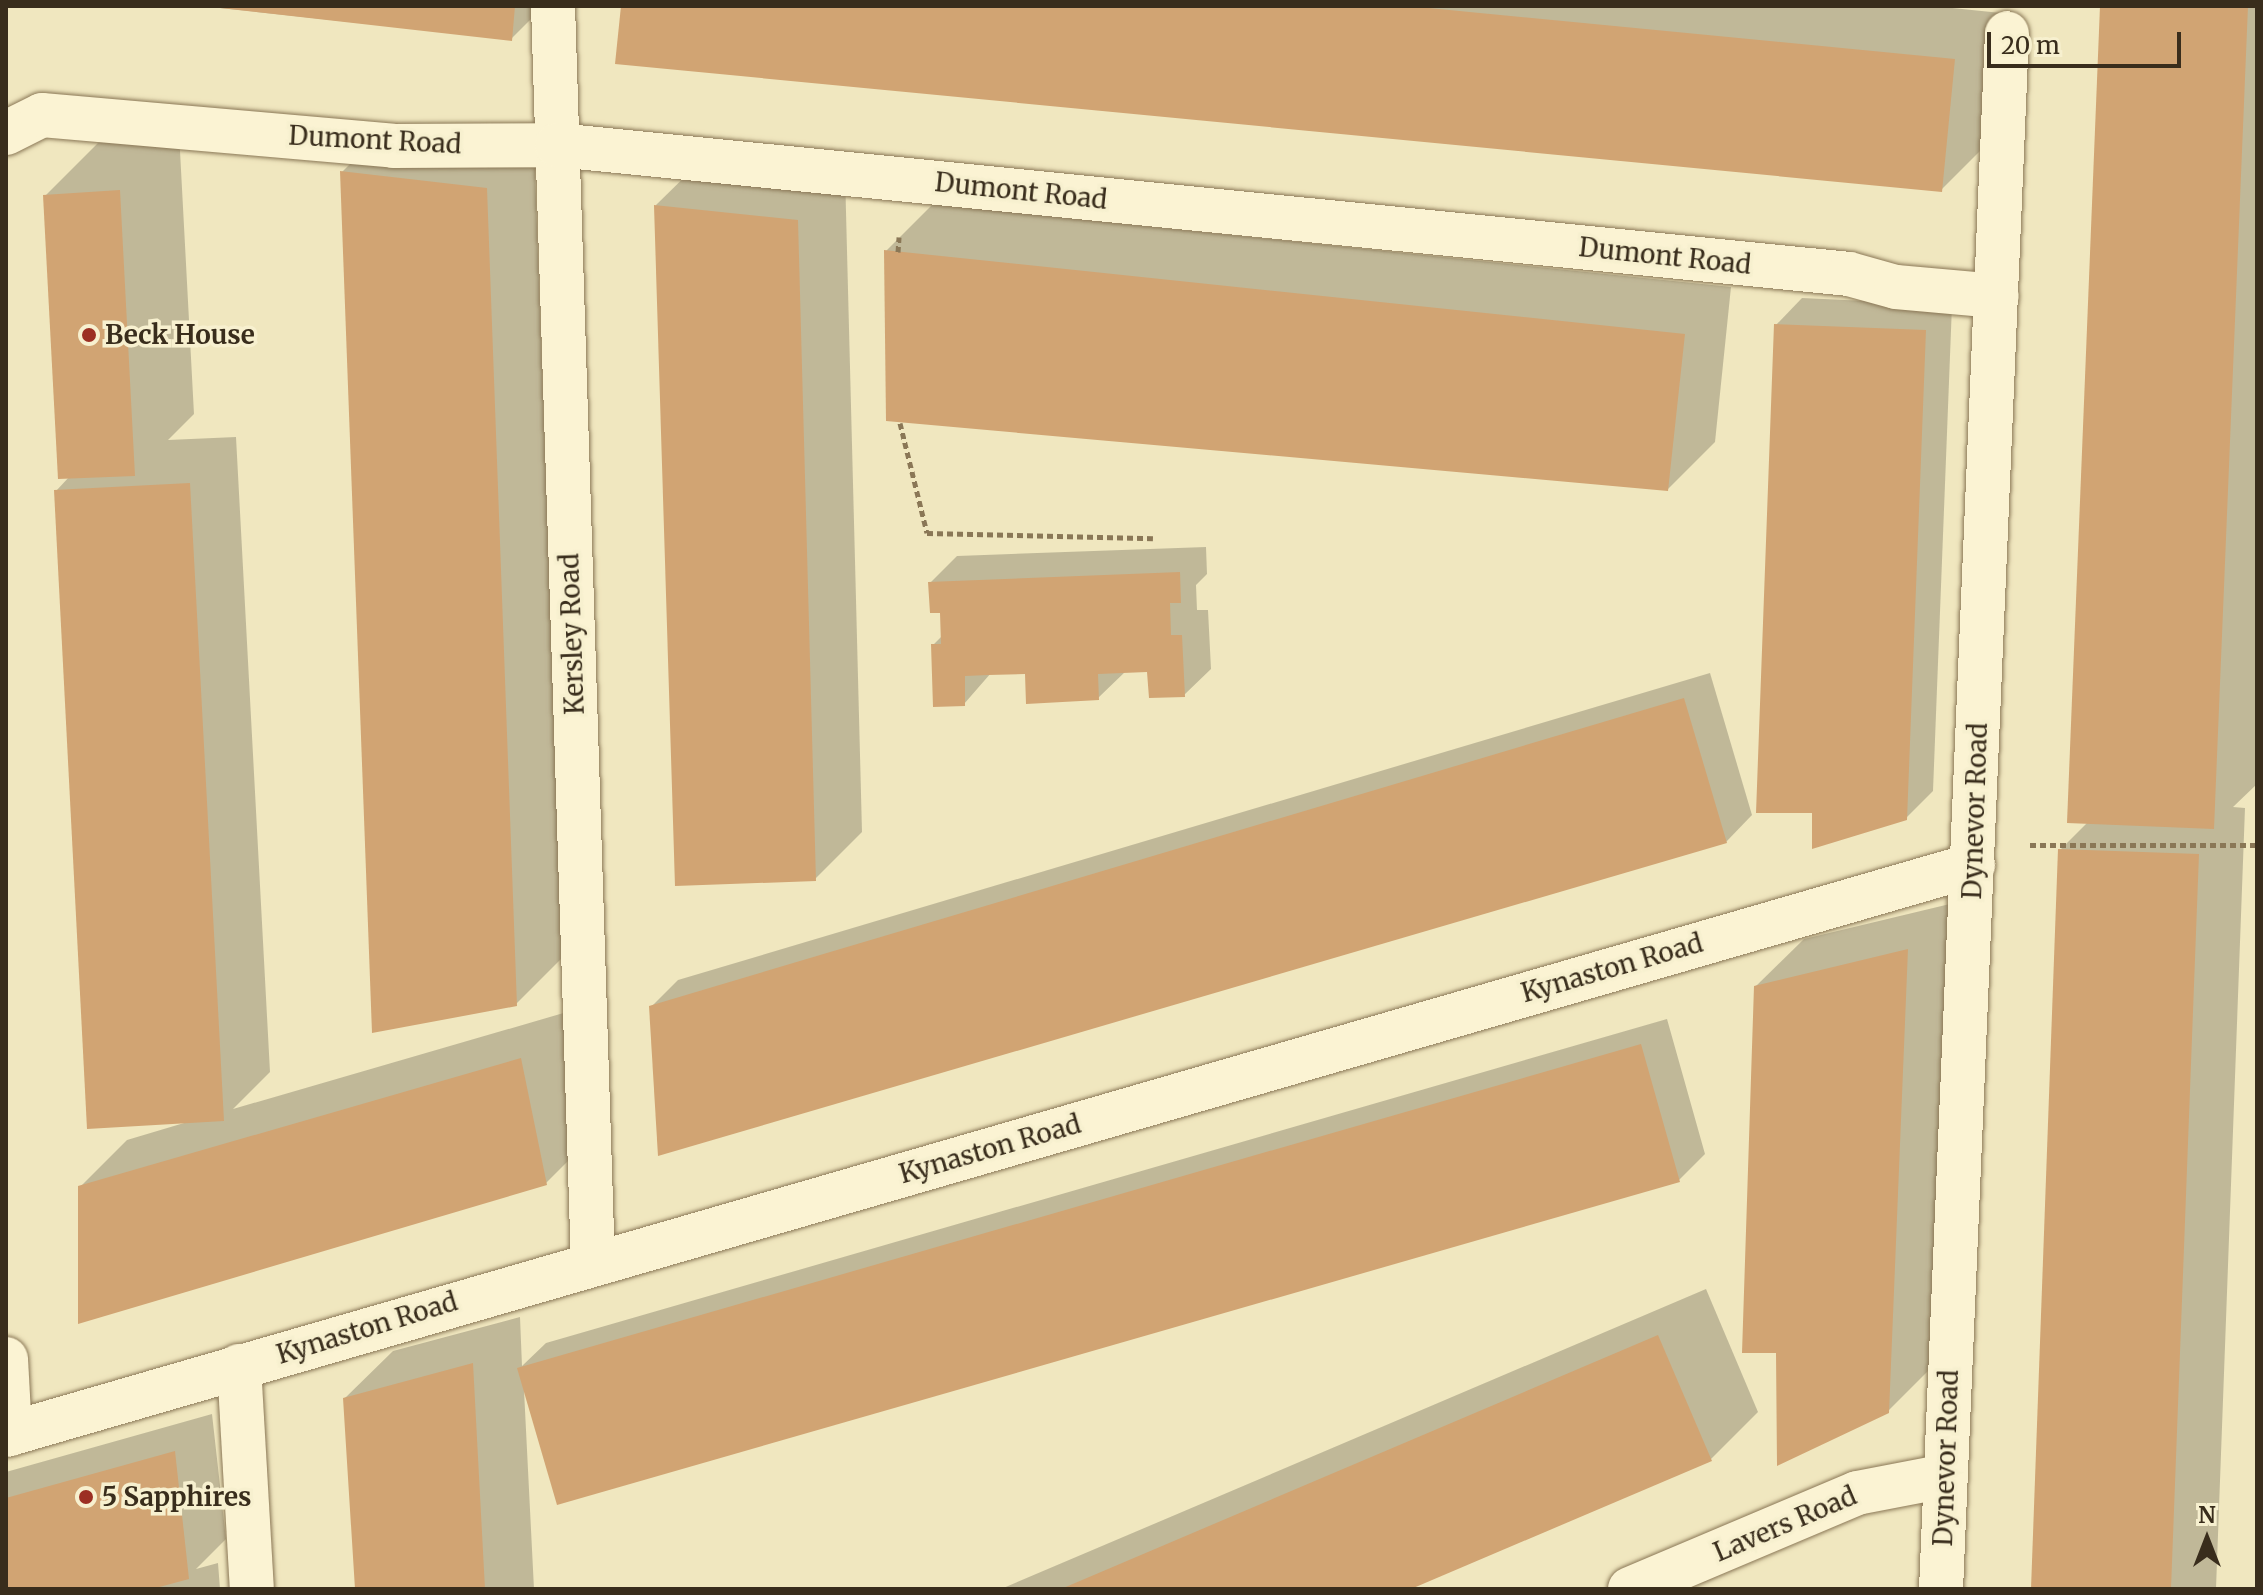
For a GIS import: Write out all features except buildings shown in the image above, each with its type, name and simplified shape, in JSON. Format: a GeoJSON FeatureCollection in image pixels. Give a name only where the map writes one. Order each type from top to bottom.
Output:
{"type":"FeatureCollection","features":[{"type":"Feature","properties":{"kind":"street","name":"Kersley Road"},"geometry":{"type":"LineString","coordinates":[[553,6],[593,1262]]}},
{"type":"Feature","properties":{"kind":"street","name":"Dynevor Road"},"geometry":{"type":"LineString","coordinates":[[1941,1589],[2007,33]]}},
{"type":"Feature","properties":{"kind":"street","name":"Dumont Road"},"geometry":{"type":"LineString","coordinates":[[24,124],[393,146],[557,145],[1849,274],[1896,287],[1997,296]]}},
{"type":"Feature","properties":{"kind":"street","name":"Kynaston Road"},"geometry":{"type":"LineString","coordinates":[[8,1434],[593,1262],[1973,865]]}},
{"type":"Feature","properties":{"kind":"street"},"geometry":{"type":"LineString","coordinates":[[6,1359],[8,1434]]}},
{"type":"Feature","properties":{"kind":"street"},"geometry":{"type":"LineString","coordinates":[[239,1366],[252,1589]]}},
{"type":"Feature","properties":{"kind":"street","name":"Lavers Road"},"geometry":{"type":"LineString","coordinates":[[1630,1589],[1857,1493],[1945,1476]]}},
{"type":"Feature","properties":{"kind":"path"},"geometry":{"type":"LineString","coordinates":[[900,423],[927,533],[1153,538]]}},
{"type":"Feature","properties":{"kind":"path"},"geometry":{"type":"LineString","coordinates":[[1973,865],[2034,843],[2257,845]]}},
{"type":"Feature","properties":{"kind":"place","name":"Beck House"},"geometry":{"type":"Point","coordinates":[89,335]}},
{"type":"Feature","properties":{"kind":"place","name":"5 Sapphires"},"geometry":{"type":"Point","coordinates":[86,1497]}}]}
